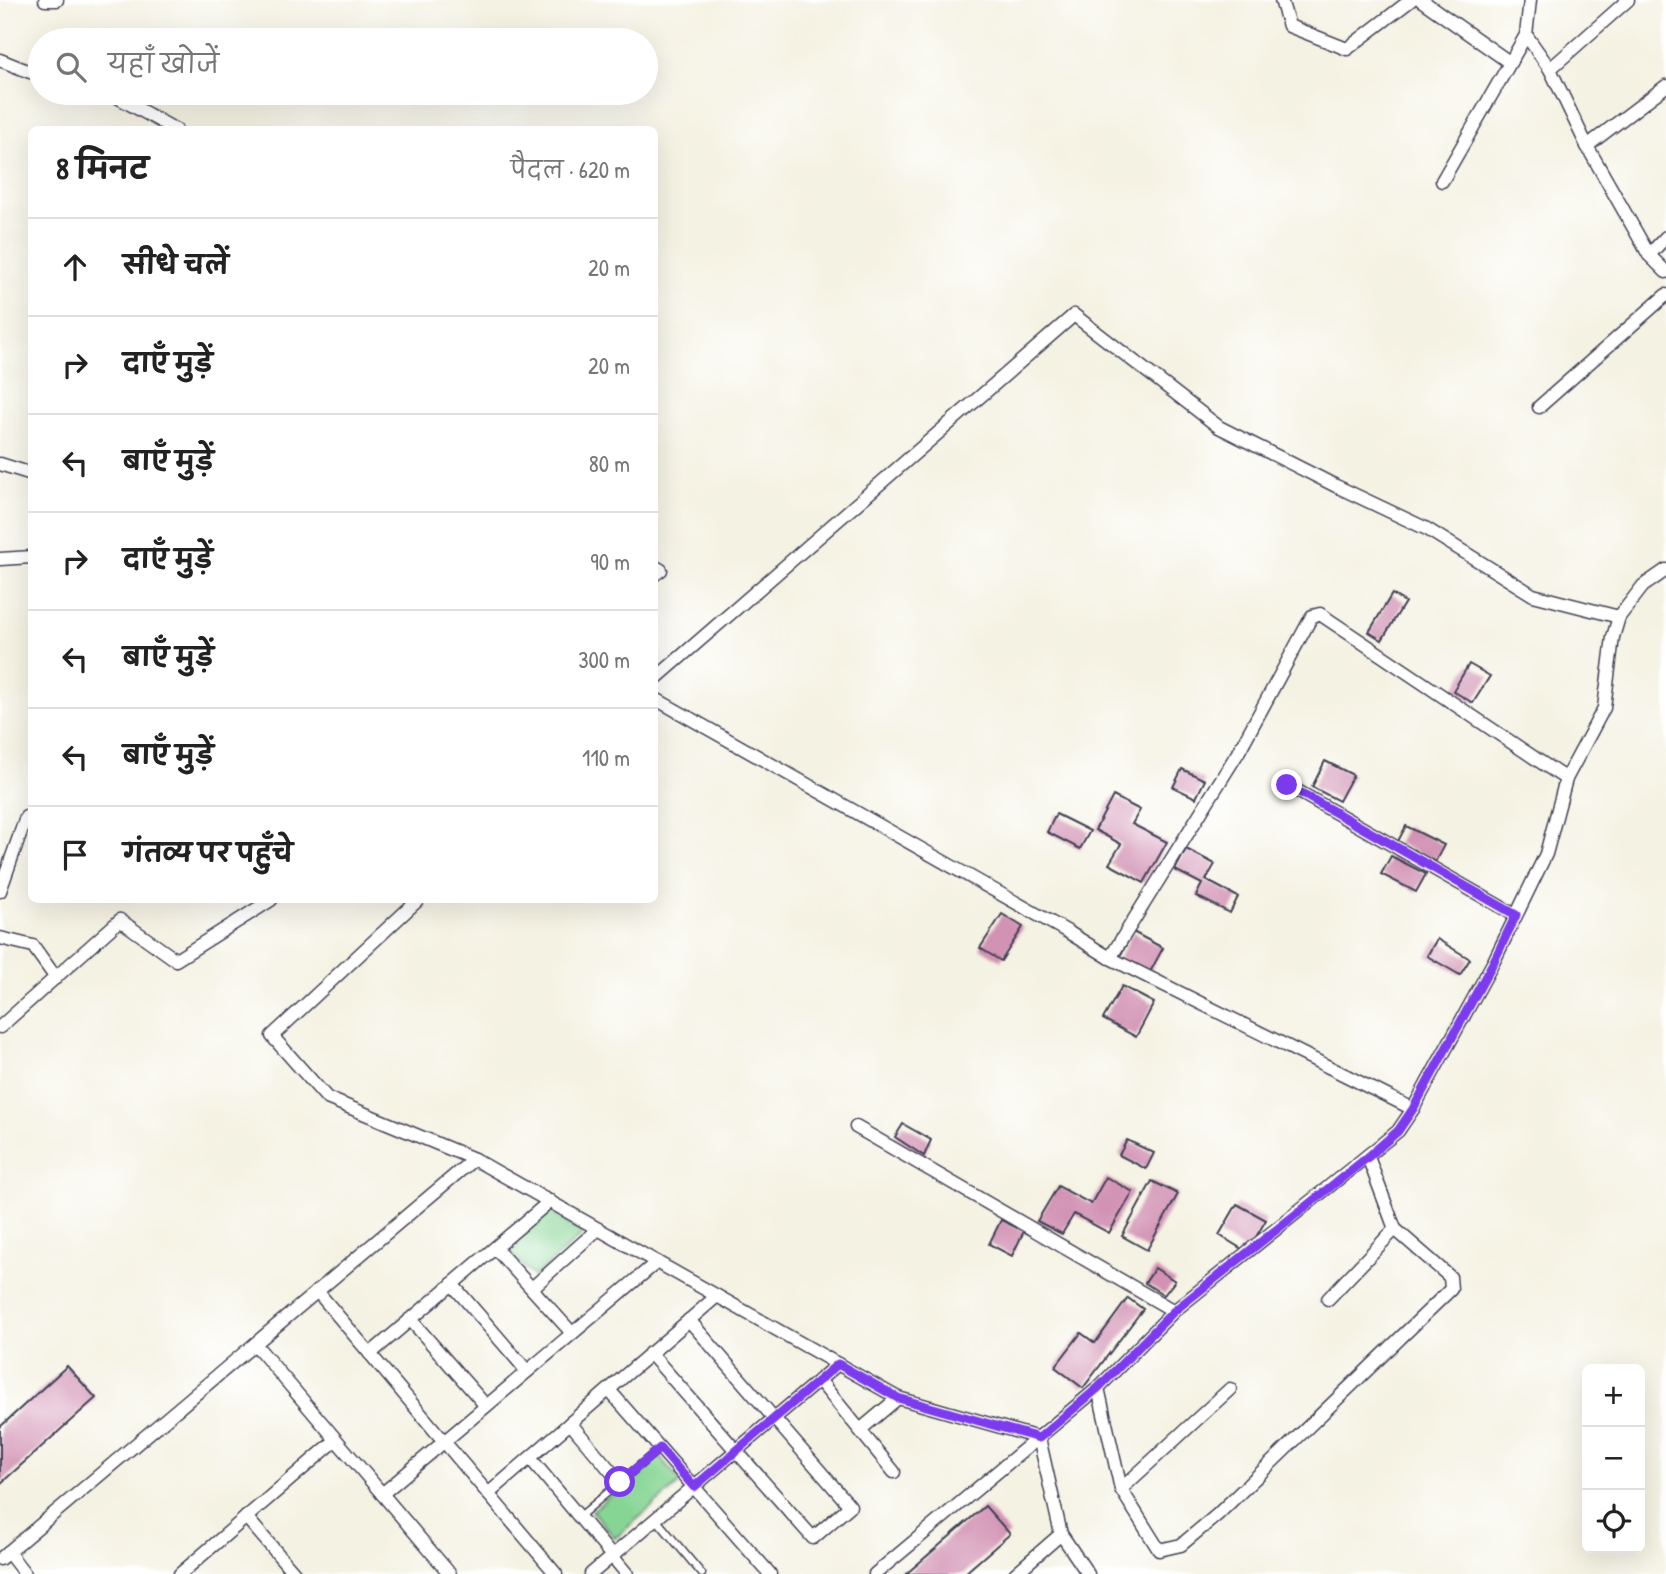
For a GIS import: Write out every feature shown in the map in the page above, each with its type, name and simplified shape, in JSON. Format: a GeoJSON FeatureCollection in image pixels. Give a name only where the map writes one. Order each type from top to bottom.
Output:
{"type":"FeatureCollection","features":[{"type":"Feature","properties":{"kind":"street"},"geometry":{"type":"LineString","coordinates":[[45,0],[57,0]]}},
{"type":"Feature","properties":{"kind":"street"},"geometry":{"type":"LineString","coordinates":[[1281,0],[1289,26],[1347,49],[1411,0]]}},
{"type":"Feature","properties":{"kind":"street"},"geometry":{"type":"LineString","coordinates":[[1421,0],[1510,62]]}},
{"type":"Feature","properties":{"kind":"street"},"geometry":{"type":"LineString","coordinates":[[1441,181],[1526,35],[1530,0]]}},
{"type":"Feature","properties":{"kind":"street"},"geometry":{"type":"LineString","coordinates":[[1550,69],[1628,0]]}},
{"type":"Feature","properties":{"kind":"street"},"geometry":{"type":"LineString","coordinates":[[1526,35],[1550,69],[1587,146],[1650,255],[1666,272]]}},
{"type":"Feature","properties":{"kind":"street"},"geometry":{"type":"LineString","coordinates":[[0,60],[28,71]]}},
{"type":"Feature","properties":{"kind":"street"},"geometry":{"type":"LineString","coordinates":[[1587,146],[1666,86]]}},
{"type":"Feature","properties":{"kind":"street"},"geometry":{"type":"LineString","coordinates":[[131,105],[169,126]]}},
{"type":"Feature","properties":{"kind":"street"},"geometry":{"type":"LineString","coordinates":[[1650,255],[1666,237]]}},
{"type":"Feature","properties":{"kind":"street"},"geometry":{"type":"LineString","coordinates":[[1539,407],[1666,295]]}},
{"type":"Feature","properties":{"kind":"street"},"geometry":{"type":"LineString","coordinates":[[658,677],[1074,315],[1219,427],[1427,529],[1533,595],[1619,617]]}},
{"type":"Feature","properties":{"kind":"street"},"geometry":{"type":"LineString","coordinates":[[0,464],[28,473]]}},
{"type":"Feature","properties":{"kind":"street"},"geometry":{"type":"LineString","coordinates":[[0,559],[28,557]]}},
{"type":"Feature","properties":{"kind":"street"},"geometry":{"type":"LineString","coordinates":[[875,1574],[1098,1388],[1174,1311],[1398,1131],[1413,1109],[1494,961],[1546,854],[1566,779],[1604,708],[1613,637],[1619,617],[1643,586],[1666,570]]}},
{"type":"Feature","properties":{"kind":"street"},"geometry":{"type":"LineString","coordinates":[[1110,958],[1239,751],[1312,616],[1320,614],[1566,779]]}},
{"type":"Feature","properties":{"kind":"street"},"geometry":{"type":"LineString","coordinates":[[658,700],[1110,958],[1413,1109]]}},
{"type":"Feature","properties":{"kind":"street"},"geometry":{"type":"LineString","coordinates":[[1287,785],[1516,915]]}},
{"type":"Feature","properties":{"kind":"street"},"geometry":{"type":"LineString","coordinates":[[0,891],[26,817]]}},
{"type":"Feature","properties":{"kind":"street"},"geometry":{"type":"LineString","coordinates":[[0,1027],[120,920],[176,960],[266,903]]}},
{"type":"Feature","properties":{"kind":"street"},"geometry":{"type":"LineString","coordinates":[[415,903],[272,1036],[327,1098],[474,1159],[898,1398],[1039,1438]]}},
{"type":"Feature","properties":{"kind":"street"},"geometry":{"type":"LineString","coordinates":[[0,938],[33,946],[56,978]]}},
{"type":"Feature","properties":{"kind":"street"},"geometry":{"type":"LineString","coordinates":[[856,1127],[1174,1311]]}},
{"type":"Feature","properties":{"kind":"street"},"geometry":{"type":"LineString","coordinates":[[1098,1388],[1121,1489],[1159,1550],[1181,1545],[1217,1515],[1451,1289],[1450,1277],[1395,1229],[1368,1157]]}},
{"type":"Feature","properties":{"kind":"street"},"geometry":{"type":"LineString","coordinates":[[25,1574],[4,1556],[474,1159]]}},
{"type":"Feature","properties":{"kind":"street"},"geometry":{"type":"LineString","coordinates":[[370,1354],[550,1201]]}},
{"type":"Feature","properties":{"kind":"street"},"geometry":{"type":"LineString","coordinates":[[532,1288],[598,1229]]}},
{"type":"Feature","properties":{"kind":"street"},"geometry":{"type":"LineString","coordinates":[[1328,1299],[1395,1229]]}},
{"type":"Feature","properties":{"kind":"street"},"geometry":{"type":"LineString","coordinates":[[495,1248],[572,1333]]}},
{"type":"Feature","properties":{"kind":"street"},"geometry":{"type":"LineString","coordinates":[[382,1494],[657,1262]]}},
{"type":"Feature","properties":{"kind":"street"},"geometry":{"type":"LineString","coordinates":[[452,1284],[527,1371]]}},
{"type":"Feature","properties":{"kind":"street"},"geometry":{"type":"LineString","coordinates":[[317,1291],[556,1574]]}},
{"type":"Feature","properties":{"kind":"street"},"geometry":{"type":"LineString","coordinates":[[488,1494],[717,1296]]}},
{"type":"Feature","properties":{"kind":"street"},"geometry":{"type":"LineString","coordinates":[[410,1319],[486,1406]]}},
{"type":"Feature","properties":{"kind":"street"},"geometry":{"type":"LineString","coordinates":[[650,1353],[813,1538],[850,1506],[689,1320]]}},
{"type":"Feature","properties":{"kind":"street"},"geometry":{"type":"LineString","coordinates":[[255,1344],[450,1574]]}},
{"type":"Feature","properties":{"kind":"street"},"geometry":{"type":"LineString","coordinates":[[591,1574],[838,1364]]}},
{"type":"Feature","properties":{"kind":"street"},"geometry":{"type":"LineString","coordinates":[[819,1380],[894,1472]]}},
{"type":"Feature","properties":{"kind":"street"},"geometry":{"type":"LineString","coordinates":[[1121,1489],[1230,1389]]}},
{"type":"Feature","properties":{"kind":"street"},"geometry":{"type":"LineString","coordinates":[[609,1390],[770,1574]]}},
{"type":"Feature","properties":{"kind":"street"},"geometry":{"type":"LineString","coordinates":[[860,1430],[898,1398]]}},
{"type":"Feature","properties":{"kind":"street"},"geometry":{"type":"LineString","coordinates":[[570,1423],[620,1482]]}},
{"type":"Feature","properties":{"kind":"street"},"geometry":{"type":"LineString","coordinates":[[1039,1438],[1060,1534],[1088,1574]]}},
{"type":"Feature","properties":{"kind":"street"},"geometry":{"type":"LineString","coordinates":[[180,1574],[336,1440]]}},
{"type":"Feature","properties":{"kind":"street"},"geometry":{"type":"LineString","coordinates":[[530,1458],[627,1574]]}},
{"type":"Feature","properties":{"kind":"street"},"geometry":{"type":"LineString","coordinates":[[246,1517],[295,1574]]}},
{"type":"Feature","properties":{"kind":"street"},"geometry":{"type":"LineString","coordinates":[[1015,1574],[1060,1534]]}},
{"type":"Feature","properties":{"kind":"lane"},"geometry":{"type":"LineString","coordinates":[[579,1517],[660,1448]]}},
{"type":"Feature","properties":{"kind":"lane"},"geometry":{"type":"LineString","coordinates":[[656,1518],[702,1574]]}},
{"type":"Feature","properties":{"kind":"green space"},"geometry":{"type":"Polygon","coordinates":[[[549,1211],[583,1234],[534,1277],[504,1246],[549,1211]]]}},
{"type":"Feature","properties":{"kind":"green space"},"geometry":{"type":"Polygon","coordinates":[[[658,1455],[681,1482],[615,1538],[592,1511],[658,1455]]]}},
{"type":"Feature","properties":{"kind":"building"},"geometry":{"type":"Polygon","coordinates":[[[1392,594],[1405,602],[1382,640],[1369,632],[1392,594]]]}},
{"type":"Feature","properties":{"kind":"building"},"geometry":{"type":"Polygon","coordinates":[[[1469,664],[1490,676],[1473,703],[1453,691],[1469,664]]]}},
{"type":"Feature","properties":{"kind":"building"},"geometry":{"type":"Polygon","coordinates":[[[1325,761],[1353,775],[1339,801],[1312,787],[1325,761]]]}},
{"type":"Feature","properties":{"kind":"building"},"geometry":{"type":"Polygon","coordinates":[[[1182,769],[1205,780],[1196,798],[1173,787],[1182,769]]]}},
{"type":"Feature","properties":{"kind":"building"},"geometry":{"type":"Polygon","coordinates":[[[1113,796],[1140,810],[1132,824],[1167,842],[1144,883],[1109,864],[1121,844],[1095,830],[1113,796]]]}},
{"type":"Feature","properties":{"kind":"building"},"geometry":{"type":"Polygon","coordinates":[[[1056,814],[1090,831],[1080,849],[1047,832],[1056,814]]]}},
{"type":"Feature","properties":{"kind":"building"},"geometry":{"type":"Polygon","coordinates":[[[1406,826],[1444,845],[1435,862],[1397,843],[1406,826]]]}},
{"type":"Feature","properties":{"kind":"building"},"geometry":{"type":"Polygon","coordinates":[[[1186,849],[1215,864],[1206,880],[1238,897],[1230,913],[1196,896],[1202,884],[1175,870],[1186,849]]]}},
{"type":"Feature","properties":{"kind":"building"},"geometry":{"type":"Polygon","coordinates":[[[1391,856],[1426,874],[1416,892],[1381,874],[1391,856]]]}},
{"type":"Feature","properties":{"kind":"building"},"geometry":{"type":"Polygon","coordinates":[[[1002,914],[1023,927],[1001,961],[980,948],[1002,914]]]}},
{"type":"Feature","properties":{"kind":"building"},"geometry":{"type":"Polygon","coordinates":[[[1133,932],[1163,948],[1149,974],[1119,958],[1133,932]]]}},
{"type":"Feature","properties":{"kind":"building"},"geometry":{"type":"Polygon","coordinates":[[[1437,939],[1470,959],[1460,975],[1427,956],[1437,939]]]}},
{"type":"Feature","properties":{"kind":"building"},"geometry":{"type":"Polygon","coordinates":[[[1122,986],[1154,1003],[1136,1037],[1103,1019],[1122,986]]]}},
{"type":"Feature","properties":{"kind":"building"},"geometry":{"type":"Polygon","coordinates":[[[903,1124],[931,1140],[924,1156],[895,1137],[903,1124]]]}},
{"type":"Feature","properties":{"kind":"building"},"geometry":{"type":"Polygon","coordinates":[[[1127,1140],[1154,1153],[1146,1169],[1119,1155],[1127,1140]]]}},
{"type":"Feature","properties":{"kind":"building"},"geometry":{"type":"Polygon","coordinates":[[[1106,1177],[1133,1192],[1109,1233],[1074,1214],[1062,1234],[1037,1221],[1058,1186],[1091,1204],[1106,1177]]]}},
{"type":"Feature","properties":{"kind":"building"},"geometry":{"type":"Polygon","coordinates":[[[1152,1181],[1178,1194],[1147,1250],[1122,1236],[1152,1181]]]}},
{"type":"Feature","properties":{"kind":"building"},"geometry":{"type":"Polygon","coordinates":[[[1237,1204],[1266,1220],[1247,1252],[1219,1235],[1237,1204]]]}},
{"type":"Feature","properties":{"kind":"building"},"geometry":{"type":"Polygon","coordinates":[[[1001,1220],[1024,1231],[1012,1256],[989,1244],[1001,1220]]]}},
{"type":"Feature","properties":{"kind":"building"},"geometry":{"type":"Polygon","coordinates":[[[1155,1268],[1175,1281],[1164,1295],[1145,1283],[1155,1268]]]}},
{"type":"Feature","properties":{"kind":"building"},"geometry":{"type":"Polygon","coordinates":[[[1128,1298],[1143,1309],[1083,1388],[1055,1367],[1081,1333],[1095,1343],[1128,1298]]]}},
{"type":"Feature","properties":{"kind":"building"},"geometry":{"type":"Polygon","coordinates":[[[67,1366],[96,1398],[0,1484],[0,1427],[67,1366]]]}},
{"type":"Feature","properties":{"kind":"building"},"geometry":{"type":"Polygon","coordinates":[[[985,1506],[1010,1534],[964,1574],[906,1574],[985,1506]]]}},
{"type":"Feature","properties":{"kind":"route"},"geometry":{"type":"LineString","coordinates":[[620,1482],[660,1448],[694,1487],[838,1364],[898,1398],[1039,1438],[1098,1388],[1174,1311],[1398,1131],[1413,1109],[1494,961],[1516,915],[1287,785]]}}]}
